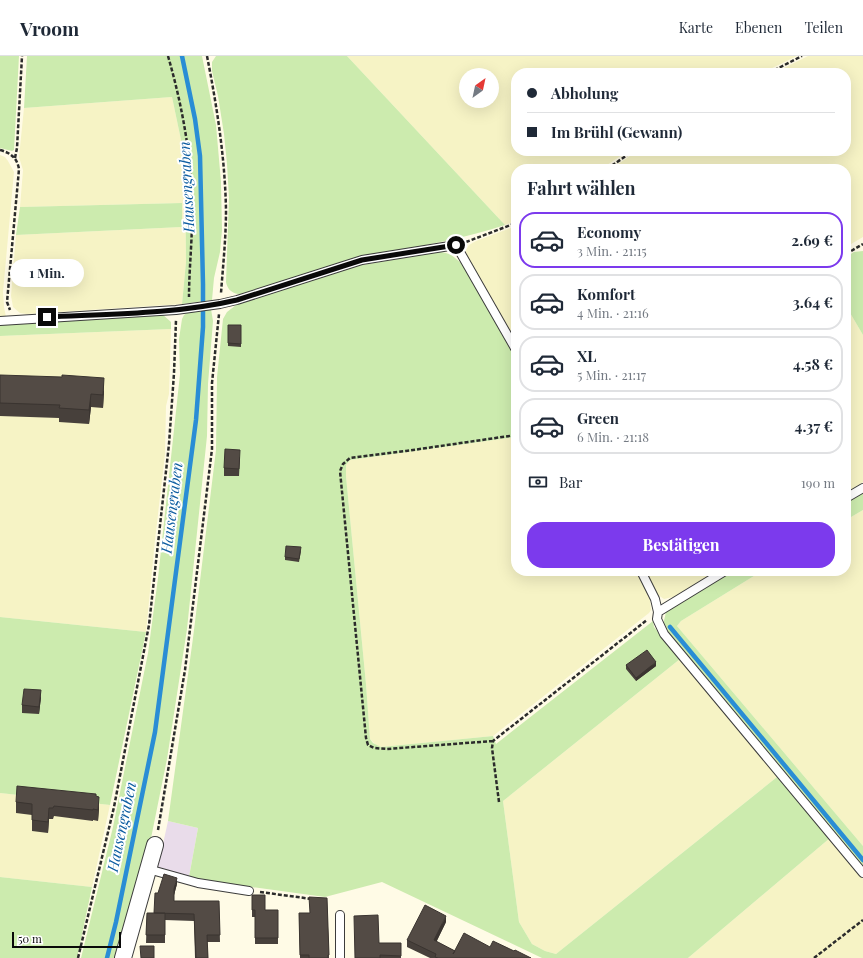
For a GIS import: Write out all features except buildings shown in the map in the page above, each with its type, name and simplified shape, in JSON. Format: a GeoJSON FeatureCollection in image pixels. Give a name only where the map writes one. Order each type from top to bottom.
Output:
{"type":"FeatureCollection","features":[{"type":"Feature","properties":{"kind":"street"},"geometry":{"type":"LineString","coordinates":[[122,958],[155,845]]}},
{"type":"Feature","properties":{"kind":"lane"},"geometry":{"type":"LineString","coordinates":[[0,321],[176,310],[209,306],[237,300],[362,260],[456,245],[511,341]]}},
{"type":"Feature","properties":{"kind":"lane"},"geometry":{"type":"LineString","coordinates":[[851,495],[863,488]]}},
{"type":"Feature","properties":{"kind":"lane"},"geometry":{"type":"LineString","coordinates":[[644,576],[655,599],[658,612],[656,619],[664,634],[863,873]]}},
{"type":"Feature","properties":{"kind":"lane"},"geometry":{"type":"LineString","coordinates":[[658,612],[717,576]]}},
{"type":"Feature","properties":{"kind":"lane"},"geometry":{"type":"LineString","coordinates":[[148,869],[198,883],[249,891]]}},
{"type":"Feature","properties":{"kind":"lane"},"geometry":{"type":"LineString","coordinates":[[340,915],[340,958]]}},
{"type":"Feature","properties":{"kind":"path"},"geometry":{"type":"LineString","coordinates":[[15,158],[17,148],[22,56]]}},
{"type":"Feature","properties":{"kind":"path"},"geometry":{"type":"LineString","coordinates":[[168,56],[181,108],[189,164],[192,217],[192,308]]}},
{"type":"Feature","properties":{"kind":"path"},"geometry":{"type":"LineString","coordinates":[[155,845],[179,712],[193,614],[212,449],[212,383],[220,304],[226,211],[217,104],[207,56]]}},
{"type":"Feature","properties":{"kind":"path"},"geometry":{"type":"LineString","coordinates":[[779,68],[802,56]]}},
{"type":"Feature","properties":{"kind":"path"},"geometry":{"type":"LineString","coordinates":[[0,150],[11,154],[15,158],[19,169],[7,302],[13,320]]}},
{"type":"Feature","properties":{"kind":"path"},"geometry":{"type":"LineString","coordinates":[[614,164],[626,156]]}},
{"type":"Feature","properties":{"kind":"path"},"geometry":{"type":"LineString","coordinates":[[456,245],[511,225]]}},
{"type":"Feature","properties":{"kind":"path"},"geometry":{"type":"LineString","coordinates":[[851,251],[863,244]]}},
{"type":"Feature","properties":{"kind":"path"},"geometry":{"type":"LineString","coordinates":[[78,958],[114,807],[149,625],[169,444],[176,310]]}},
{"type":"Feature","properties":{"kind":"path"},"geometry":{"type":"LineString","coordinates":[[511,436],[350,458],[343,464],[340,471],[366,738],[368,745],[374,748],[387,750],[493,740],[658,612]]}},
{"type":"Feature","properties":{"kind":"path"},"geometry":{"type":"LineString","coordinates":[[493,740],[492,748],[499,802]]}},
{"type":"Feature","properties":{"kind":"path"},"geometry":{"type":"LineString","coordinates":[[249,891],[318,899]]}},
{"type":"Feature","properties":{"kind":"path"},"geometry":{"type":"LineString","coordinates":[[814,958],[863,920]]}},
{"type":"Feature","properties":{"kind":"shaded area"},"geometry":{"type":"Polygon","coordinates":[[[347,56],[797,56],[772,68],[511,68],[511,156],[620,156],[608,164],[511,164],[511,223],[505,225],[347,56]]]}},
{"type":"Feature","properties":{"kind":"shaded area"},"geometry":{"type":"Polygon","coordinates":[[[808,56],[863,56],[863,237],[851,244],[851,164],[618,164],[630,156],[851,156],[851,68],[784,68],[808,56]]]}},
{"type":"Feature","properties":{"kind":"shaded area"},"geometry":{"type":"Polygon","coordinates":[[[172,97],[185,159],[186,262],[182,304],[27,314],[20,313],[13,307],[11,296],[16,235],[182,227],[182,203],[20,207],[23,170],[19,157],[24,108],[172,97]]]}},
{"type":"Feature","properties":{"kind":"shaded area"},"geometry":{"type":"Polygon","coordinates":[[[0,155],[5,157],[14,172],[3,292],[6,317],[0,317],[0,155]]]}},
{"type":"Feature","properties":{"kind":"shaded area"},"geometry":{"type":"Polygon","coordinates":[[[511,228],[511,334],[467,259],[466,250],[469,245],[511,228]]]}},
{"type":"Feature","properties":{"kind":"shaded area"},"geometry":{"type":"Polygon","coordinates":[[[851,315],[863,335],[863,482],[851,490],[851,315]]]}},
{"type":"Feature","properties":{"kind":"shaded area"},"geometry":{"type":"Polygon","coordinates":[[[171,329],[169,394],[166,406],[165,454],[146,632],[0,617],[0,336],[171,329]]]}},
{"type":"Feature","properties":{"kind":"shaded area"},"geometry":{"type":"Polygon","coordinates":[[[511,438],[511,576],[639,576],[650,600],[651,610],[493,736],[381,747],[376,745],[370,739],[346,476],[346,465],[350,460],[511,438]]]}},
{"type":"Feature","properties":{"kind":"shaded area"},"geometry":{"type":"Polygon","coordinates":[[[863,510],[863,846],[677,626],[681,621],[754,576],[851,576],[851,517],[863,510]]]}},
{"type":"Feature","properties":{"kind":"shaded area"},"geometry":{"type":"Polygon","coordinates":[[[648,576],[710,576],[677,596],[664,599],[658,595],[648,576]]]}},
{"type":"Feature","properties":{"kind":"shaded area"},"geometry":{"type":"Polygon","coordinates":[[[680,659],[777,777],[556,954],[545,951],[532,944],[519,922],[503,801],[680,659]]]}},
{"type":"Feature","properties":{"kind":"shaded area"},"geometry":{"type":"Polygon","coordinates":[[[0,793],[110,805],[92,887],[0,877],[0,793]]]}},
{"type":"Feature","properties":{"kind":"shaded area"},"geometry":{"type":"Polygon","coordinates":[[[168,821],[198,828],[189,877],[158,867],[168,821]]]}},
{"type":"Feature","properties":{"kind":"shaded area"},"geometry":{"type":"Polygon","coordinates":[[[830,838],[863,879],[863,958],[688,958],[830,838]]]}},
{"type":"Feature","properties":{"kind":"green space"},"geometry":{"type":"Polygon","coordinates":[[[0,56],[19,56],[14,150],[12,151],[0,148],[0,56]]]}},
{"type":"Feature","properties":{"kind":"green space"},"geometry":{"type":"Polygon","coordinates":[[[27,56],[202,56],[216,125],[221,182],[222,230],[212,300],[182,304],[186,262],[185,159],[172,97],[24,108],[27,56]]]}},
{"type":"Feature","properties":{"kind":"green space"},"geometry":{"type":"Polygon","coordinates":[[[216,56],[347,56],[505,225],[491,230],[350,263],[248,293],[233,293],[228,288],[226,282],[229,198],[224,134],[218,96],[212,71],[212,62],[216,56]]]}},
{"type":"Feature","properties":{"kind":"green space"},"geometry":{"type":"Polygon","coordinates":[[[182,203],[182,227],[16,235],[20,207],[182,203]]]}},
{"type":"Feature","properties":{"kind":"green space"},"geometry":{"type":"Polygon","coordinates":[[[431,251],[442,252],[449,254],[464,266],[511,348],[511,438],[350,460],[346,465],[370,739],[373,743],[381,747],[493,736],[496,744],[653,621],[654,627],[680,659],[503,801],[519,922],[532,944],[545,951],[556,954],[777,777],[830,838],[688,958],[542,958],[382,882],[325,897],[189,877],[198,828],[168,821],[193,638],[216,450],[217,377],[223,319],[227,312],[240,302],[350,267],[410,257],[431,251]]]}},
{"type":"Feature","properties":{"kind":"green space"},"geometry":{"type":"Polygon","coordinates":[[[863,251],[863,335],[851,315],[851,254],[863,251]]]}},
{"type":"Feature","properties":{"kind":"green space"},"geometry":{"type":"Polygon","coordinates":[[[211,309],[213,321],[208,384],[207,436],[187,629],[167,759],[144,873],[118,958],[81,958],[113,827],[148,653],[158,578],[180,374],[179,339],[182,319],[184,315],[190,311],[211,309]]]}},
{"type":"Feature","properties":{"kind":"green space"},"geometry":{"type":"Polygon","coordinates":[[[162,314],[171,322],[171,329],[0,336],[0,323],[162,314]]]}},
{"type":"Feature","properties":{"kind":"green space"},"geometry":{"type":"Polygon","coordinates":[[[863,491],[863,510],[851,517],[851,498],[863,491]]]}},
{"type":"Feature","properties":{"kind":"green space"},"geometry":{"type":"Polygon","coordinates":[[[724,576],[754,576],[681,621],[677,626],[863,846],[863,868],[665,629],[663,625],[666,612],[724,576]]]}},
{"type":"Feature","properties":{"kind":"green space"},"geometry":{"type":"Polygon","coordinates":[[[0,617],[146,632],[110,805],[0,793],[0,617]]]}},
{"type":"Feature","properties":{"kind":"green space"},"geometry":{"type":"Polygon","coordinates":[[[0,877],[92,887],[77,958],[0,958],[0,877]]]}},
{"type":"Feature","properties":{"kind":"waterway","name":"Hausengraben"},"geometry":{"type":"LineString","coordinates":[[107,958],[116,922],[155,732],[196,420],[203,327],[200,156],[195,119],[182,56]]}},
{"type":"Feature","properties":{"kind":"waterway"},"geometry":{"type":"LineString","coordinates":[[670,627],[863,860]]}},
{"type":"Feature","properties":{"kind":"route"},"geometry":{"type":"LineString","coordinates":[[47,317],[176,310],[220,304],[237,300],[362,260],[456,245]]}}]}
